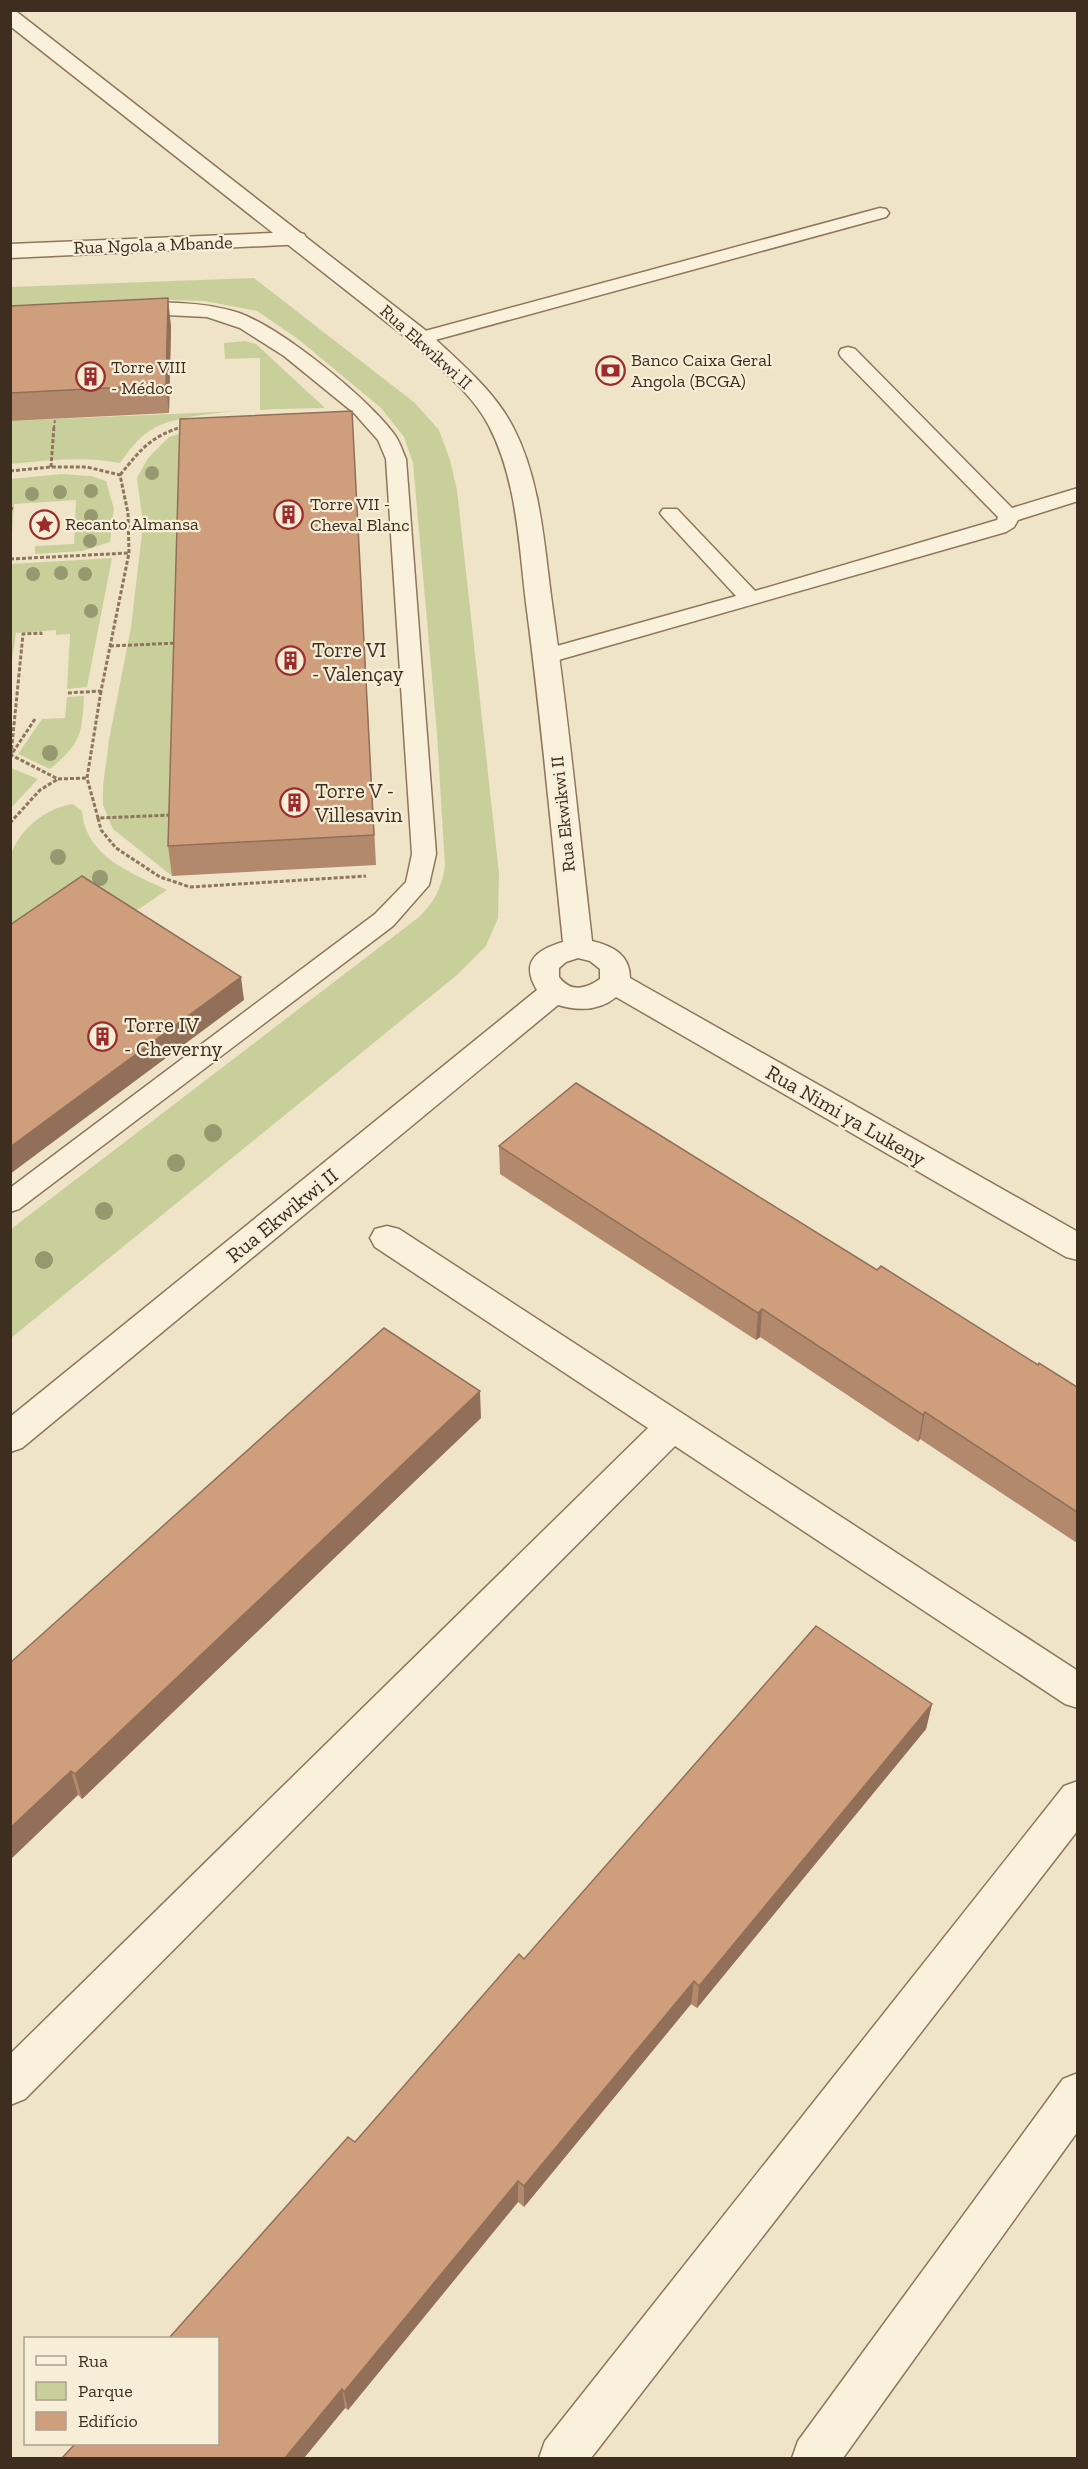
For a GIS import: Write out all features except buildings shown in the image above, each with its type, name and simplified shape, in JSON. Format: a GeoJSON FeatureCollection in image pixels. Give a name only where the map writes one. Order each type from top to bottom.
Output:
{"type":"FeatureCollection","features":[{"type":"Feature","properties":{"kind":"street","name":"Rua Ekwikwi II"},"geometry":{"type":"LineString","coordinates":[[10,16],[421,338],[470,385],[502,427],[527,513],[547,656],[578,948]]}},
{"type":"Feature","properties":{"kind":"street","name":"Rua Ngola a Mbande"},"geometry":{"type":"LineString","coordinates":[[10,251],[296,239]]}},
{"type":"Feature","properties":{"kind":"street"},"geometry":{"type":"LineString","coordinates":[[578,948],[600,953],[609,959],[615,966],[615,982],[600,996],[576,999],[554,992],[543,977],[543,969],[555,954],[578,948]]}},
{"type":"Feature","properties":{"kind":"street","name":"Rua Nimi ya Lukeny"},"geometry":{"type":"LineString","coordinates":[[615,982],[1077,1248]]}},
{"type":"Feature","properties":{"kind":"street","name":"Rua Ekwikwi II"},"geometry":{"type":"LineString","coordinates":[[10,1438],[554,992]]}},
{"type":"Feature","properties":{"kind":"street"},"geometry":{"type":"LineString","coordinates":[[387,1238],[1077,1692]]}},
{"type":"Feature","properties":{"kind":"street"},"geometry":{"type":"LineString","coordinates":[[10,2084],[672,1426]]}},
{"type":"Feature","properties":{"kind":"street"},"geometry":{"type":"LineString","coordinates":[[562,2458],[1077,1799]]}},
{"type":"Feature","properties":{"kind":"street"},"geometry":{"type":"LineString","coordinates":[[815,2458],[1077,2094]]}},
{"type":"Feature","properties":{"kind":"lane"},"geometry":{"type":"LineString","coordinates":[[421,338],[880,213]]}},
{"type":"Feature","properties":{"kind":"lane"},"geometry":{"type":"LineString","coordinates":[[10,1202],[384,920],[417,885],[424,854],[396,459],[387,437],[366,413],[291,352],[263,331],[234,317],[202,310],[164,308],[117,310]]}},
{"type":"Feature","properties":{"kind":"lane"},"geometry":{"type":"LineString","coordinates":[[848,353],[1008,516]]}},
{"type":"Feature","properties":{"kind":"lane"},"geometry":{"type":"LineString","coordinates":[[1008,516],[1077,494]]}},
{"type":"Feature","properties":{"kind":"lane"},"geometry":{"type":"LineString","coordinates":[[670,513],[750,598]]}},
{"type":"Feature","properties":{"kind":"lane"},"geometry":{"type":"LineString","coordinates":[[547,656],[999,528],[1007,523],[1008,516]]}},
{"type":"Feature","properties":{"kind":"path"},"geometry":{"type":"LineString","coordinates":[[51,466],[55,419]]}},
{"type":"Feature","properties":{"kind":"path"},"geometry":{"type":"LineString","coordinates":[[120,476],[138,453],[160,434],[194,425]]}},
{"type":"Feature","properties":{"kind":"path"},"geometry":{"type":"LineString","coordinates":[[10,471],[51,466],[87,467],[120,476]]}},
{"type":"Feature","properties":{"kind":"path"},"geometry":{"type":"LineString","coordinates":[[120,476],[128,513],[129,553],[101,691],[87,778],[101,830],[116,848],[160,877],[190,887],[420,873]]}},
{"type":"Feature","properties":{"kind":"path"},"geometry":{"type":"LineString","coordinates":[[10,559],[129,553]]}},
{"type":"Feature","properties":{"kind":"path"},"geometry":{"type":"LineString","coordinates":[[11,755],[23,634],[41,633],[41,635]]}},
{"type":"Feature","properties":{"kind":"path"},"geometry":{"type":"LineString","coordinates":[[110,646],[178,643]]}},
{"type":"Feature","properties":{"kind":"path"},"geometry":{"type":"LineString","coordinates":[[10,678],[18,678]]}},
{"type":"Feature","properties":{"kind":"path"},"geometry":{"type":"LineString","coordinates":[[67,693],[101,691]]}},
{"type":"Feature","properties":{"kind":"path"},"geometry":{"type":"LineString","coordinates":[[11,755],[35,719]]}},
{"type":"Feature","properties":{"kind":"path"},"geometry":{"type":"LineString","coordinates":[[11,755],[58,779],[87,778]]}},
{"type":"Feature","properties":{"kind":"path"},"geometry":{"type":"LineString","coordinates":[[10,823],[40,790],[58,779]]}},
{"type":"Feature","properties":{"kind":"path"},"geometry":{"type":"LineString","coordinates":[[98,818],[174,814]]}},
{"type":"Feature","properties":{"kind":"green space"},"geometry":{"type":"Polygon","coordinates":[[[254,278],[415,403],[439,430],[450,460],[457,490],[499,873],[498,918],[486,946],[457,975],[11,1338],[11,1229],[419,917],[436,894],[445,866],[437,734],[413,463],[404,437],[381,408],[298,339],[257,311],[204,301],[173,300],[11,305],[11,287],[254,278]]]}},
{"type":"Feature","properties":{"kind":"green space"},"geometry":{"type":"Polygon","coordinates":[[[245,341],[256,344],[325,408],[260,410],[260,358],[225,359],[224,343],[245,341]]]}},
{"type":"Feature","properties":{"kind":"green space"},"geometry":{"type":"Polygon","coordinates":[[[256,410],[210,414],[166,423],[142,437],[120,463],[79,459],[11,464],[10,421],[256,410]]]}},
{"type":"Feature","properties":{"kind":"green space"},"geometry":{"type":"Polygon","coordinates":[[[192,430],[172,876],[113,829],[103,805],[103,786],[109,740],[131,627],[143,525],[137,478],[148,458],[169,437],[192,430]]]}},
{"type":"Feature","properties":{"kind":"green space"},"geometry":{"type":"Polygon","coordinates":[[[61,474],[91,476],[106,481],[114,509],[110,542],[82,551],[35,554],[35,546],[74,544],[76,500],[14,504],[11,549],[11,479],[61,474]]]}},
{"type":"Feature","properties":{"kind":"green space"},"geometry":{"type":"Polygon","coordinates":[[[112,558],[87,687],[67,689],[70,634],[56,635],[56,630],[16,633],[11,666],[11,564],[112,558]]]}},
{"type":"Feature","properties":{"kind":"green space"},"geometry":{"type":"Polygon","coordinates":[[[84,696],[81,729],[78,737],[68,752],[50,769],[18,754],[42,719],[65,718],[67,697],[84,696]]]}},
{"type":"Feature","properties":{"kind":"green space"},"geometry":{"type":"Polygon","coordinates":[[[11,768],[38,779],[10,808],[11,768]]]}},
{"type":"Feature","properties":{"kind":"green space"},"geometry":{"type":"Polygon","coordinates":[[[73,804],[82,811],[85,827],[101,851],[125,869],[167,890],[121,921],[11,951],[9,886],[11,854],[21,836],[36,821],[53,810],[73,804]]]}},
{"type":"Feature","properties":{"kind":"place","name":"Banco Caixa Geral Angola (BCGA)"},"geometry":{"type":"Point","coordinates":[610,370]}},
{"type":"Feature","properties":{"kind":"place","name":"Torre VIII - Médoc"},"geometry":{"type":"Point","coordinates":[90,377]}},
{"type":"Feature","properties":{"kind":"place","name":"Torre VII - Cheval Blanc"},"geometry":{"type":"Point","coordinates":[289,514]}},
{"type":"Feature","properties":{"kind":"place","name":"Recanto Almansa"},"geometry":{"type":"Point","coordinates":[44,524]}},
{"type":"Feature","properties":{"kind":"place","name":"Torre VI - Valençay"},"geometry":{"type":"Point","coordinates":[291,661]}},
{"type":"Feature","properties":{"kind":"place","name":"Torre V - Villesavin"},"geometry":{"type":"Point","coordinates":[294,802]}},
{"type":"Feature","properties":{"kind":"place","name":"Torre IV - Cheverny"},"geometry":{"type":"Point","coordinates":[103,1036]}}]}
